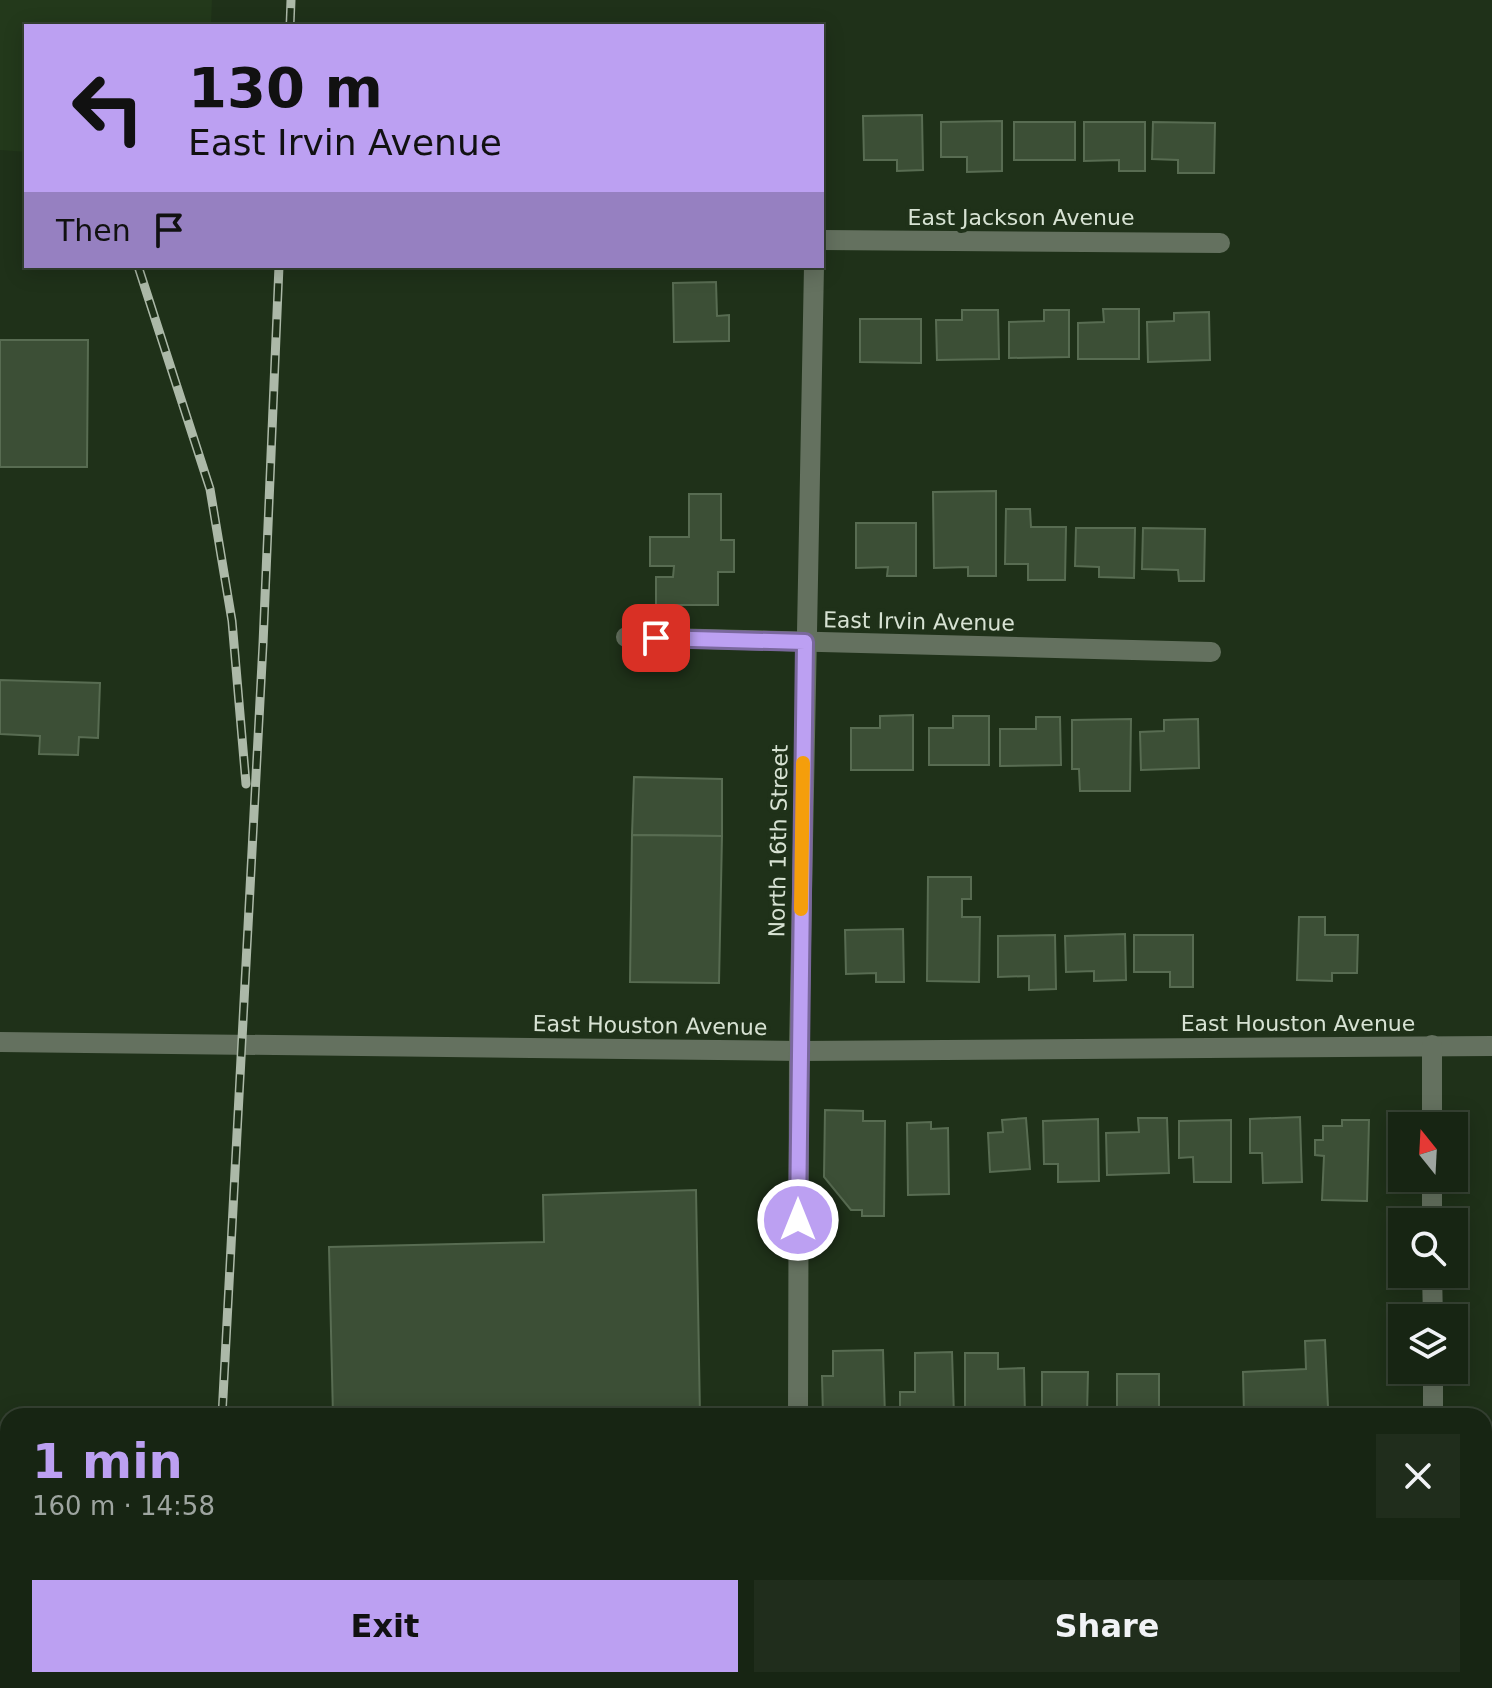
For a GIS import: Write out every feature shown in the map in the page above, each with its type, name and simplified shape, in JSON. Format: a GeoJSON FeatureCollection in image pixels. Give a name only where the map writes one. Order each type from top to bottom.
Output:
{"type":"FeatureCollection","features":[{"type":"Feature","properties":{"kind":"street","name":"East Jackson Avenue"},"geometry":{"type":"LineString","coordinates":[[824,240],[1220,243]]}},
{"type":"Feature","properties":{"kind":"street","name":"North 16th Street"},"geometry":{"type":"LineString","coordinates":[[798,1408],[799,1051],[814,268]]}},
{"type":"Feature","properties":{"kind":"street","name":"East Irvin Avenue"},"geometry":{"type":"LineString","coordinates":[[626,637],[1211,652]]}},
{"type":"Feature","properties":{"kind":"street","name":"East Houston Avenue"},"geometry":{"type":"LineString","coordinates":[[0,1042],[799,1051],[1492,1046]]}},
{"type":"Feature","properties":{"kind":"street"},"geometry":{"type":"LineString","coordinates":[[1432,1045],[1432,1112]]}},
{"type":"Feature","properties":{"kind":"street"},"geometry":{"type":"LineString","coordinates":[[1433,1384],[1433,1408]]}},
{"type":"Feature","properties":{"kind":"shaded area"},"geometry":{"type":"Polygon","coordinates":[[[0,0],[212,0],[211,24],[24,24],[24,152],[0,150],[0,0]]]}},
{"type":"Feature","properties":{"kind":"building"},"geometry":{"type":"Polygon","coordinates":[[[922,115],[923,170],[897,171],[897,160],[864,160],[863,116],[922,115]]]}},
{"type":"Feature","properties":{"kind":"building"},"geometry":{"type":"Polygon","coordinates":[[[1002,121],[1002,171],[967,172],[967,157],[941,157],[941,122],[1002,121]]]}},
{"type":"Feature","properties":{"kind":"building"},"geometry":{"type":"Polygon","coordinates":[[[1014,122],[1075,122],[1075,160],[1014,160],[1014,122]]]}},
{"type":"Feature","properties":{"kind":"building"},"geometry":{"type":"Polygon","coordinates":[[[1084,122],[1145,122],[1145,171],[1119,171],[1119,160],[1084,161],[1084,122]]]}},
{"type":"Feature","properties":{"kind":"building"},"geometry":{"type":"Polygon","coordinates":[[[1153,122],[1215,123],[1214,173],[1178,173],[1178,160],[1152,159],[1153,122]]]}},
{"type":"Feature","properties":{"kind":"building"},"geometry":{"type":"Polygon","coordinates":[[[716,282],[717,316],[729,315],[729,341],[674,342],[673,283],[716,282]]]}},
{"type":"Feature","properties":{"kind":"building"},"geometry":{"type":"Polygon","coordinates":[[[1103,309],[1139,309],[1139,359],[1078,359],[1078,323],[1104,322],[1103,309]]]}},
{"type":"Feature","properties":{"kind":"building"},"geometry":{"type":"Polygon","coordinates":[[[962,310],[998,310],[999,359],[937,360],[936,320],[962,320],[962,310]]]}},
{"type":"Feature","properties":{"kind":"building"},"geometry":{"type":"Polygon","coordinates":[[[1044,310],[1069,310],[1069,357],[1009,358],[1009,322],[1044,321],[1044,310]]]}},
{"type":"Feature","properties":{"kind":"building"},"geometry":{"type":"Polygon","coordinates":[[[1209,312],[1210,360],[1148,362],[1147,322],[1174,321],[1174,313],[1209,312]]]}},
{"type":"Feature","properties":{"kind":"building"},"geometry":{"type":"Polygon","coordinates":[[[860,319],[921,319],[921,363],[860,362],[860,319]]]}},
{"type":"Feature","properties":{"kind":"building"},"geometry":{"type":"Polygon","coordinates":[[[0,340],[88,340],[87,467],[0,467],[0,340]]]}},
{"type":"Feature","properties":{"kind":"building"},"geometry":{"type":"Polygon","coordinates":[[[996,491],[996,576],[968,576],[968,567],[934,568],[933,492],[996,491]]]}},
{"type":"Feature","properties":{"kind":"building"},"geometry":{"type":"Polygon","coordinates":[[[689,494],[721,494],[721,540],[734,540],[734,572],[718,572],[718,605],[656,605],[656,577],[673,577],[674,566],[650,566],[650,537],[689,537],[689,494]]]}},
{"type":"Feature","properties":{"kind":"building"},"geometry":{"type":"Polygon","coordinates":[[[1006,509],[1030,509],[1031,527],[1066,527],[1065,580],[1028,580],[1028,564],[1005,564],[1006,509]]]}},
{"type":"Feature","properties":{"kind":"building"},"geometry":{"type":"Polygon","coordinates":[[[856,523],[916,523],[916,576],[887,576],[888,567],[856,568],[856,523]]]}},
{"type":"Feature","properties":{"kind":"building"},"geometry":{"type":"Polygon","coordinates":[[[1076,528],[1135,528],[1134,578],[1099,577],[1099,567],[1075,566],[1076,528]]]}},
{"type":"Feature","properties":{"kind":"building"},"geometry":{"type":"Polygon","coordinates":[[[1143,528],[1205,529],[1204,581],[1179,581],[1178,570],[1142,569],[1143,528]]]}},
{"type":"Feature","properties":{"kind":"building"},"geometry":{"type":"Polygon","coordinates":[[[0,680],[100,683],[98,738],[79,737],[78,755],[39,754],[40,736],[0,734],[0,680]]]}},
{"type":"Feature","properties":{"kind":"building"},"geometry":{"type":"Polygon","coordinates":[[[913,715],[913,770],[851,770],[851,728],[880,728],[880,716],[913,715]]]}},
{"type":"Feature","properties":{"kind":"building"},"geometry":{"type":"Polygon","coordinates":[[[953,716],[989,716],[989,765],[929,765],[929,728],[953,728],[953,716]]]}},
{"type":"Feature","properties":{"kind":"building"},"geometry":{"type":"Polygon","coordinates":[[[1036,717],[1060,717],[1061,765],[1000,766],[1000,729],[1036,729],[1036,717]]]}},
{"type":"Feature","properties":{"kind":"building"},"geometry":{"type":"Polygon","coordinates":[[[1131,719],[1130,791],[1080,791],[1079,769],[1072,769],[1072,720],[1131,719]]]}},
{"type":"Feature","properties":{"kind":"building"},"geometry":{"type":"Polygon","coordinates":[[[1198,719],[1199,768],[1141,770],[1140,732],[1164,731],[1164,720],[1198,719]]]}},
{"type":"Feature","properties":{"kind":"building"},"geometry":{"type":"Polygon","coordinates":[[[634,777],[722,779],[722,836],[632,835],[634,777]]]}},
{"type":"Feature","properties":{"kind":"building"},"geometry":{"type":"Polygon","coordinates":[[[632,835],[722,836],[719,983],[630,982],[632,835]]]}},
{"type":"Feature","properties":{"kind":"building"},"geometry":{"type":"Polygon","coordinates":[[[928,877],[971,877],[971,899],[962,899],[962,917],[980,917],[979,982],[927,981],[928,877]]]}},
{"type":"Feature","properties":{"kind":"building"},"geometry":{"type":"Polygon","coordinates":[[[1299,917],[1325,917],[1325,935],[1358,935],[1357,973],[1332,973],[1332,981],[1297,980],[1299,917]]]}},
{"type":"Feature","properties":{"kind":"building"},"geometry":{"type":"Polygon","coordinates":[[[903,929],[904,982],[876,982],[876,973],[846,974],[845,930],[903,929]]]}},
{"type":"Feature","properties":{"kind":"building"},"geometry":{"type":"Polygon","coordinates":[[[1125,934],[1126,980],[1094,981],[1094,971],[1066,972],[1065,936],[1125,934]]]}},
{"type":"Feature","properties":{"kind":"building"},"geometry":{"type":"Polygon","coordinates":[[[1055,935],[1056,989],[1029,990],[1029,976],[998,977],[998,936],[1055,935]]]}},
{"type":"Feature","properties":{"kind":"building"},"geometry":{"type":"Polygon","coordinates":[[[1134,935],[1193,935],[1193,987],[1170,987],[1170,972],[1134,972],[1134,935]]]}},
{"type":"Feature","properties":{"kind":"building"},"geometry":{"type":"Polygon","coordinates":[[[825,1110],[863,1111],[863,1121],[885,1121],[884,1216],[862,1216],[862,1210],[851,1210],[824,1177],[825,1110]]]}},
{"type":"Feature","properties":{"kind":"building"},"geometry":{"type":"Polygon","coordinates":[[[1300,1117],[1302,1182],[1263,1183],[1262,1153],[1250,1153],[1250,1119],[1300,1117]]]}},
{"type":"Feature","properties":{"kind":"building"},"geometry":{"type":"Polygon","coordinates":[[[1026,1118],[1030,1169],[990,1172],[988,1133],[1003,1132],[1002,1120],[1026,1118]]]}},
{"type":"Feature","properties":{"kind":"building"},"geometry":{"type":"Polygon","coordinates":[[[1138,1118],[1167,1118],[1169,1173],[1107,1175],[1106,1133],[1139,1132],[1138,1118]]]}},
{"type":"Feature","properties":{"kind":"building"},"geometry":{"type":"Polygon","coordinates":[[[1098,1119],[1099,1181],[1058,1182],[1058,1164],[1044,1164],[1043,1121],[1098,1119]]]}},
{"type":"Feature","properties":{"kind":"building"},"geometry":{"type":"Polygon","coordinates":[[[1231,1120],[1231,1182],[1194,1182],[1193,1157],[1179,1158],[1179,1121],[1231,1120]]]}},
{"type":"Feature","properties":{"kind":"building"},"geometry":{"type":"Polygon","coordinates":[[[1342,1120],[1369,1120],[1367,1201],[1322,1200],[1324,1156],[1315,1155],[1315,1140],[1323,1140],[1323,1126],[1342,1126],[1342,1120]]]}},
{"type":"Feature","properties":{"kind":"building"},"geometry":{"type":"Polygon","coordinates":[[[931,1122],[931,1129],[948,1128],[949,1194],[908,1195],[907,1123],[931,1122]]]}},
{"type":"Feature","properties":{"kind":"building"},"geometry":{"type":"Polygon","coordinates":[[[696,1190],[700,1408],[333,1408],[329,1247],[544,1242],[543,1195],[696,1190]]]}},
{"type":"Feature","properties":{"kind":"building"},"geometry":{"type":"Polygon","coordinates":[[[1325,1340],[1328,1407],[1244,1408],[1243,1372],[1306,1369],[1305,1341],[1325,1340]]]}},
{"type":"Feature","properties":{"kind":"building"},"geometry":{"type":"Polygon","coordinates":[[[883,1350],[885,1408],[823,1408],[822,1376],[833,1376],[833,1351],[883,1350]]]}},
{"type":"Feature","properties":{"kind":"building"},"geometry":{"type":"Polygon","coordinates":[[[952,1352],[954,1408],[900,1408],[900,1392],[915,1392],[915,1353],[952,1352]]]}},
{"type":"Feature","properties":{"kind":"building"},"geometry":{"type":"Polygon","coordinates":[[[965,1353],[998,1353],[998,1369],[1024,1368],[1025,1408],[965,1408],[965,1353]]]}},
{"type":"Feature","properties":{"kind":"building"},"geometry":{"type":"Polygon","coordinates":[[[1042,1372],[1088,1372],[1087,1408],[1042,1408],[1042,1372]]]}},
{"type":"Feature","properties":{"kind":"building"},"geometry":{"type":"Polygon","coordinates":[[[1117,1374],[1159,1374],[1159,1408],[1117,1408],[1117,1374]]]}},
{"type":"Feature","properties":{"kind":"railway"},"geometry":{"type":"LineString","coordinates":[[290,24],[291,0]]}},
{"type":"Feature","properties":{"kind":"railway"},"geometry":{"type":"LineString","coordinates":[[139,268],[210,489],[232,621],[246,784]]}},
{"type":"Feature","properties":{"kind":"railway"},"geometry":{"type":"LineString","coordinates":[[222,1408],[263,644],[279,268]]}},
{"type":"Feature","properties":{"kind":"slow traffic"},"geometry":{"type":"LineString","coordinates":[[801,909],[803,763]]}},
{"type":"Feature","properties":{"kind":"route"},"geometry":{"type":"LineString","coordinates":[[656,638],[805,642],[798,1220]]}}]}
